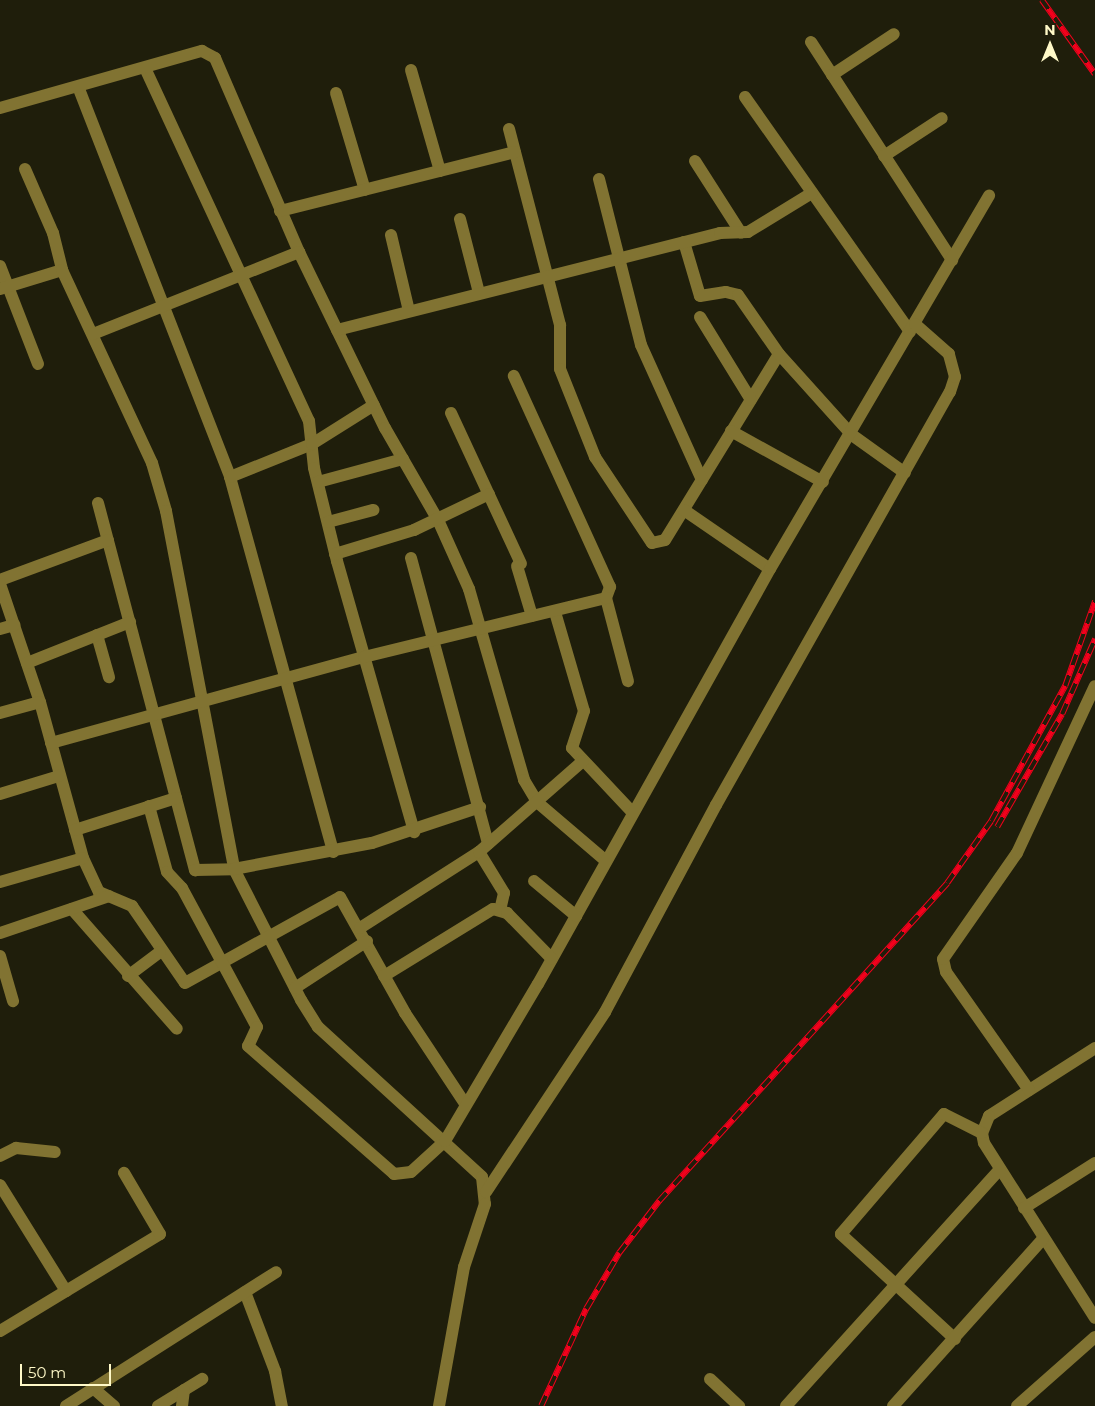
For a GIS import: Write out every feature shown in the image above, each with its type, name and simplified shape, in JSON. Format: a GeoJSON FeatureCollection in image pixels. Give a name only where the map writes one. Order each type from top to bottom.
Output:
{"type":"FeatureCollection","features":[{"type":"Feature","properties":{"kind":"street"},"geometry":{"type":"LineString","coordinates":[[832,76],[894,34]]}},
{"type":"Feature","properties":{"kind":"street"},"geometry":{"type":"LineString","coordinates":[[811,42],[952,260]]}},
{"type":"Feature","properties":{"kind":"street"},"geometry":{"type":"LineString","coordinates":[[0,108],[80,89],[202,51],[215,58],[299,252],[374,405],[438,520],[480,628],[524,780],[537,802],[606,862]]}},
{"type":"Feature","properties":{"kind":"street"},"geometry":{"type":"LineString","coordinates":[[145,68],[309,420],[318,482],[336,554],[414,832]]}},
{"type":"Feature","properties":{"kind":"street"},"geometry":{"type":"LineString","coordinates":[[411,70],[440,171]]}},
{"type":"Feature","properties":{"kind":"street"},"geometry":{"type":"LineString","coordinates":[[80,89],[166,304],[230,477],[288,678],[333,852]]}},
{"type":"Feature","properties":{"kind":"street"},"geometry":{"type":"LineString","coordinates":[[336,93],[365,190]]}},
{"type":"Feature","properties":{"kind":"street"},"geometry":{"type":"LineString","coordinates":[[440,1406],[462,1275],[486,1192],[605,1012],[716,805],[905,473],[955,377],[949,354],[913,328],[812,193],[746,97]]}},
{"type":"Feature","properties":{"kind":"street"},"geometry":{"type":"LineString","coordinates":[[884,156],[942,118]]}},
{"type":"Feature","properties":{"kind":"street"},"geometry":{"type":"LineString","coordinates":[[509,130],[549,276],[560,325],[560,369],[614,491],[652,543],[665,540],[779,354]]}},
{"type":"Feature","properties":{"kind":"street"},"geometry":{"type":"LineString","coordinates":[[280,211],[515,152]]}},
{"type":"Feature","properties":{"kind":"street"},"geometry":{"type":"LineString","coordinates":[[695,161],[741,233]]}},
{"type":"Feature","properties":{"kind":"street"},"geometry":{"type":"LineString","coordinates":[[25,169],[53,233],[62,270],[159,479],[234,869],[295,988],[318,1027],[474,1167],[486,1192]]}},
{"type":"Feature","properties":{"kind":"street"},"geometry":{"type":"LineString","coordinates":[[599,179],[617,258],[641,345],[702,480]]}},
{"type":"Feature","properties":{"kind":"street"},"geometry":{"type":"LineString","coordinates":[[337,330],[617,258],[684,242],[754,230],[812,193]]}},
{"type":"Feature","properties":{"kind":"street"},"geometry":{"type":"LineString","coordinates":[[149,806],[168,872],[182,888],[224,962],[257,1027],[248,1046],[394,1174],[411,1172],[444,1141],[466,1105],[552,959],[770,569],[852,435],[989,196]]}},
{"type":"Feature","properties":{"kind":"street"},"geometry":{"type":"LineString","coordinates":[[460,218],[480,293]]}},
{"type":"Feature","properties":{"kind":"street"},"geometry":{"type":"LineString","coordinates":[[391,235],[409,311]]}},
{"type":"Feature","properties":{"kind":"street"},"geometry":{"type":"LineString","coordinates":[[684,242],[697,293],[704,298],[726,292],[738,295],[779,354],[852,435],[905,473]]}},
{"type":"Feature","properties":{"kind":"street"},"geometry":{"type":"LineString","coordinates":[[93,334],[299,252]]}},
{"type":"Feature","properties":{"kind":"street"},"geometry":{"type":"LineString","coordinates":[[0,266],[4,287],[38,364]]}},
{"type":"Feature","properties":{"kind":"street"},"geometry":{"type":"LineString","coordinates":[[4,287],[62,270]]}},
{"type":"Feature","properties":{"kind":"street"},"geometry":{"type":"LineString","coordinates":[[700,317],[751,400]]}},
{"type":"Feature","properties":{"kind":"street"},"geometry":{"type":"LineString","coordinates":[[514,376],[610,587],[606,598],[628,681]]}},
{"type":"Feature","properties":{"kind":"street"},"geometry":{"type":"LineString","coordinates":[[230,477],[312,444],[374,405]]}},
{"type":"Feature","properties":{"kind":"street"},"geometry":{"type":"LineString","coordinates":[[451,413],[489,494],[519,565],[532,616]]}},
{"type":"Feature","properties":{"kind":"street"},"geometry":{"type":"LineString","coordinates":[[731,431],[823,482]]}},
{"type":"Feature","properties":{"kind":"street"},"geometry":{"type":"LineString","coordinates":[[318,482],[404,459]]}},
{"type":"Feature","properties":{"kind":"street"},"geometry":{"type":"LineString","coordinates":[[336,554],[438,520],[489,494]]}},
{"type":"Feature","properties":{"kind":"street"},"geometry":{"type":"LineString","coordinates":[[98,503],[195,870],[234,869],[333,852],[414,832],[480,807]]}},
{"type":"Feature","properties":{"kind":"street"},"geometry":{"type":"LineString","coordinates":[[328,522],[373,510]]}},
{"type":"Feature","properties":{"kind":"street"},"geometry":{"type":"LineString","coordinates":[[684,510],[770,569]]}},
{"type":"Feature","properties":{"kind":"street"},"geometry":{"type":"LineString","coordinates":[[108,540],[0,582],[40,702],[83,858],[95,887],[109,896],[132,906],[160,952],[185,982],[338,897],[360,928],[384,976],[466,1105]]}},
{"type":"Feature","properties":{"kind":"street"},"geometry":{"type":"LineString","coordinates":[[411,558],[432,641],[480,807],[484,848],[504,893],[500,910]]}},
{"type":"Feature","properties":{"kind":"street"},"geometry":{"type":"LineString","coordinates":[[50,743],[364,657],[606,598]]}},
{"type":"Feature","properties":{"kind":"street"},"geometry":{"type":"LineString","coordinates":[[554,612],[584,711],[572,743],[583,761],[633,813]]}},
{"type":"Feature","properties":{"kind":"street"},"geometry":{"type":"LineString","coordinates":[[26,663],[130,622]]}},
{"type":"Feature","properties":{"kind":"street"},"geometry":{"type":"LineString","coordinates":[[0,629],[14,625]]}},
{"type":"Feature","properties":{"kind":"street"},"geometry":{"type":"LineString","coordinates":[[97,635],[109,677]]}},
{"type":"Feature","properties":{"kind":"street"},"geometry":{"type":"LineString","coordinates":[[1030,1090],[946,972],[943,959],[1016,853],[1095,686]]}},
{"type":"Feature","properties":{"kind":"street"},"geometry":{"type":"LineString","coordinates":[[0,714],[40,702]]}},
{"type":"Feature","properties":{"kind":"street"},"geometry":{"type":"LineString","coordinates":[[360,928],[484,848],[583,761]]}},
{"type":"Feature","properties":{"kind":"street"},"geometry":{"type":"LineString","coordinates":[[0,794],[59,776]]}},
{"type":"Feature","properties":{"kind":"street"},"geometry":{"type":"LineString","coordinates":[[75,830],[176,798]]}},
{"type":"Feature","properties":{"kind":"street"},"geometry":{"type":"LineString","coordinates":[[0,882],[83,858]]}},
{"type":"Feature","properties":{"kind":"street"},"geometry":{"type":"LineString","coordinates":[[534,881],[576,916]]}},
{"type":"Feature","properties":{"kind":"street"},"geometry":{"type":"LineString","coordinates":[[0,933],[109,896]]}},
{"type":"Feature","properties":{"kind":"street"},"geometry":{"type":"LineString","coordinates":[[72,909],[128,976],[177,1029]]}},
{"type":"Feature","properties":{"kind":"street"},"geometry":{"type":"LineString","coordinates":[[384,976],[488,911],[500,910],[552,959]]}},
{"type":"Feature","properties":{"kind":"street"},"geometry":{"type":"LineString","coordinates":[[295,988],[367,941]]}},
{"type":"Feature","properties":{"kind":"street"},"geometry":{"type":"LineString","coordinates":[[128,976],[160,952]]}},
{"type":"Feature","properties":{"kind":"street"},"geometry":{"type":"LineString","coordinates":[[0,956],[13,1001]]}},
{"type":"Feature","properties":{"kind":"street"},"geometry":{"type":"LineString","coordinates":[[982,1133],[989,1116],[1095,1048]]}},
{"type":"Feature","properties":{"kind":"street"},"geometry":{"type":"LineString","coordinates":[[955,1339],[843,1239],[842,1230],[944,1114],[982,1133],[1000,1169],[1095,1318]]}},
{"type":"Feature","properties":{"kind":"street"},"geometry":{"type":"LineString","coordinates":[[0,1156],[16,1148],[55,1152]]}},
{"type":"Feature","properties":{"kind":"street"},"geometry":{"type":"LineString","coordinates":[[1024,1208],[1095,1163]]}},
{"type":"Feature","properties":{"kind":"street"},"geometry":{"type":"LineString","coordinates":[[786,1406],[1000,1169]]}},
{"type":"Feature","properties":{"kind":"street"},"geometry":{"type":"LineString","coordinates":[[0,1331],[160,1234],[124,1173]]}},
{"type":"Feature","properties":{"kind":"street"},"geometry":{"type":"LineString","coordinates":[[0,1185],[66,1291]]}},
{"type":"Feature","properties":{"kind":"street"},"geometry":{"type":"LineString","coordinates":[[893,1406],[1043,1239]]}},
{"type":"Feature","properties":{"kind":"street"},"geometry":{"type":"LineString","coordinates":[[66,1406],[276,1272]]}},
{"type":"Feature","properties":{"kind":"street"},"geometry":{"type":"LineString","coordinates":[[245,1292],[275,1371],[282,1406]]}},
{"type":"Feature","properties":{"kind":"street"},"geometry":{"type":"LineString","coordinates":[[1017,1406],[1095,1337]]}},
{"type":"Feature","properties":{"kind":"street"},"geometry":{"type":"LineString","coordinates":[[158,1406],[202,1379]]}},
{"type":"Feature","properties":{"kind":"street"},"geometry":{"type":"LineString","coordinates":[[710,1379],[739,1406]]}},
{"type":"Feature","properties":{"kind":"street"},"geometry":{"type":"LineString","coordinates":[[93,1388],[114,1406]]}},
{"type":"Feature","properties":{"kind":"street"},"geometry":{"type":"LineString","coordinates":[[182,1406],[184,1390]]}},
{"type":"Feature","properties":{"kind":"railway"},"geometry":{"type":"LineString","coordinates":[[1042,0],[1095,74]]}},
{"type":"Feature","properties":{"kind":"railway"},"geometry":{"type":"LineString","coordinates":[[541,1406],[586,1309],[619,1253],[659,1201],[947,883],[991,821],[1065,686],[1095,601]]}},
{"type":"Feature","properties":{"kind":"railway"},"geometry":{"type":"LineString","coordinates":[[997,827],[1062,714],[1095,639]]}}]}
